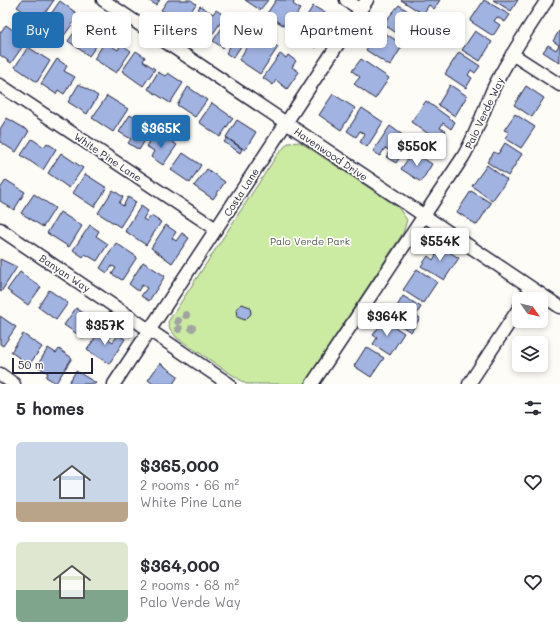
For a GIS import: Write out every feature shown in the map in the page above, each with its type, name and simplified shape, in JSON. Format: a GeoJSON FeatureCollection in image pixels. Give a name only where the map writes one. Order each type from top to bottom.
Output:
{"type":"FeatureCollection","features":[{"type":"Feature","properties":{"kind":"street","name":"Havenwood Drive"},"geometry":{"type":"LineString","coordinates":[[103,0],[423,216],[525,292]]}},
{"type":"Feature","properties":{"kind":"street"},"geometry":{"type":"LineString","coordinates":[[346,0],[363,5]]}},
{"type":"Feature","properties":{"kind":"street","name":"Palo Verde Way"},"geometry":{"type":"LineString","coordinates":[[312,384],[474,137],[493,90],[512,54],[547,0]]}},
{"type":"Feature","properties":{"kind":"street","name":"Costa Lane"},"geometry":{"type":"LineString","coordinates":[[114,384],[363,5]]}},
{"type":"Feature","properties":{"kind":"street"},"geometry":{"type":"LineString","coordinates":[[512,54],[560,85]]}},
{"type":"Feature","properties":{"kind":"street","name":"White Pine Lane"},"geometry":{"type":"LineString","coordinates":[[0,85],[216,229]]}},
{"type":"Feature","properties":{"kind":"street","name":"Banyan Way"},"geometry":{"type":"LineString","coordinates":[[0,229],[229,384]]}},
{"type":"Feature","properties":{"kind":"street","name":"Havenwood Drive"},"geometry":{"type":"LineString","coordinates":[[548,302],[560,306]]}},
{"type":"Feature","properties":{"kind":"street"},"geometry":{"type":"LineString","coordinates":[[469,384],[512,319]]}},
{"type":"Feature","properties":{"kind":"street"},"geometry":{"type":"LineString","coordinates":[[0,374],[14,384]]}},
{"type":"Feature","properties":{"kind":"green space","name":"Palo Verde Park"},"geometry":{"type":"Polygon","coordinates":[[[300,142],[398,207],[407,220],[403,233],[304,384],[246,384],[177,338],[170,329],[168,322],[277,155],[288,143],[300,142]]]}},
{"type":"Feature","properties":{"kind":"building"},"geometry":{"type":"Polygon","coordinates":[[[22,0],[54,0],[46,12],[24,12],[17,7],[22,0]]]}},
{"type":"Feature","properties":{"kind":"building"},"geometry":{"type":"Polygon","coordinates":[[[148,0],[160,0],[156,5],[148,0]]]}},
{"type":"Feature","properties":{"kind":"building"},"geometry":{"type":"Polygon","coordinates":[[[168,0],[191,0],[196,4],[190,12],[164,12],[161,10],[168,0]]]}},
{"type":"Feature","properties":{"kind":"building"},"geometry":{"type":"Polygon","coordinates":[[[245,0],[268,0],[260,10],[245,0]]]}},
{"type":"Feature","properties":{"kind":"building"},"geometry":{"type":"Polygon","coordinates":[[[276,0],[295,0],[293,4],[300,9],[298,12],[285,12],[285,26],[277,22],[277,12],[268,12],[276,0]]]}},
{"type":"Feature","properties":{"kind":"building"},"geometry":{"type":"Polygon","coordinates":[[[401,0],[440,0],[434,9],[429,5],[424,12],[420,12],[401,0]]]}},
{"type":"Feature","properties":{"kind":"building"},"geometry":{"type":"Polygon","coordinates":[[[484,0],[510,15],[505,22],[497,17],[494,21],[500,25],[493,36],[470,21],[484,0]]]}},
{"type":"Feature","properties":{"kind":"building"},"geometry":{"type":"Polygon","coordinates":[[[493,0],[518,0],[511,11],[493,0]]]}},
{"type":"Feature","properties":{"kind":"building"},"geometry":{"type":"Polygon","coordinates":[[[60,1],[75,12],[72,12],[72,25],[64,36],[64,12],[52,12],[60,1]]]}},
{"type":"Feature","properties":{"kind":"building"},"geometry":{"type":"Polygon","coordinates":[[[399,5],[409,12],[395,12],[395,32],[387,27],[387,19],[399,5]]]}},
{"type":"Feature","properties":{"kind":"building"},"geometry":{"type":"Polygon","coordinates":[[[200,6],[210,12],[196,12],[200,6]]]}},
{"type":"Feature","properties":{"kind":"building"},"geometry":{"type":"Polygon","coordinates":[[[313,6],[324,12],[309,12],[313,6]]]}},
{"type":"Feature","properties":{"kind":"building"},"geometry":{"type":"Polygon","coordinates":[[[216,10],[220,13],[220,23],[212,35],[212,13],[216,10]]]}},
{"type":"Feature","properties":{"kind":"building"},"geometry":{"type":"Polygon","coordinates":[[[6,25],[12,29],[12,48],[22,48],[11,63],[0,55],[0,33],[6,25]]]}},
{"type":"Feature","properties":{"kind":"building"},"geometry":{"type":"Polygon","coordinates":[[[220,31],[220,46],[213,41],[220,31]]]}},
{"type":"Feature","properties":{"kind":"building"},"geometry":{"type":"Polygon","coordinates":[[[475,31],[492,42],[480,61],[462,50],[465,48],[465,46],[475,31]]]}},
{"type":"Feature","properties":{"kind":"building"},"geometry":{"type":"Polygon","coordinates":[[[559,31],[560,63],[543,52],[548,45],[556,50],[559,45],[553,41],[559,31]]]}},
{"type":"Feature","properties":{"kind":"building"},"geometry":{"type":"Polygon","coordinates":[[[387,34],[395,40],[395,48],[401,48],[390,66],[366,50],[367,48],[387,48],[387,34]]]}},
{"type":"Feature","properties":{"kind":"building"},"geometry":{"type":"Polygon","coordinates":[[[72,36],[72,44],[68,41],[72,36]]]}},
{"type":"Feature","properties":{"kind":"building"},"geometry":{"type":"Polygon","coordinates":[[[278,47],[260,74],[239,60],[246,48],[278,47]]]}},
{"type":"Feature","properties":{"kind":"building"},"geometry":{"type":"Polygon","coordinates":[[[27,48],[50,61],[37,82],[15,67],[27,48]]]}},
{"type":"Feature","properties":{"kind":"building"},"geometry":{"type":"Polygon","coordinates":[[[78,48],[95,48],[89,56],[78,48]]]}},
{"type":"Feature","properties":{"kind":"building"},"geometry":{"type":"Polygon","coordinates":[[[101,48],[115,48],[118,50],[119,48],[127,48],[131,51],[116,73],[94,59],[101,48]]]}},
{"type":"Feature","properties":{"kind":"building"},"geometry":{"type":"Polygon","coordinates":[[[229,48],[240,48],[233,58],[226,53],[229,48]]]}},
{"type":"Feature","properties":{"kind":"building"},"geometry":{"type":"Polygon","coordinates":[[[136,51],[145,57],[143,61],[155,69],[143,86],[122,71],[136,51]]]}},
{"type":"Feature","properties":{"kind":"building"},"geometry":{"type":"Polygon","coordinates":[[[459,52],[480,66],[475,73],[471,70],[468,75],[472,78],[466,88],[445,74],[459,52]]]}},
{"type":"Feature","properties":{"kind":"building"},"geometry":{"type":"Polygon","coordinates":[[[280,54],[286,58],[288,55],[296,61],[292,67],[299,72],[287,89],[276,80],[273,85],[263,78],[280,54]]]}},
{"type":"Feature","properties":{"kind":"building"},"geometry":{"type":"Polygon","coordinates":[[[57,59],[67,66],[64,71],[75,77],[64,94],[58,90],[56,94],[41,84],[57,59]]]}},
{"type":"Feature","properties":{"kind":"building"},"geometry":{"type":"Polygon","coordinates":[[[361,59],[389,78],[375,99],[354,84],[360,77],[352,71],[361,59]]]}},
{"type":"Feature","properties":{"kind":"building"},"geometry":{"type":"Polygon","coordinates":[[[158,72],[165,76],[168,73],[183,83],[170,103],[148,89],[158,72]]]}},
{"type":"Feature","properties":{"kind":"building"},"geometry":{"type":"Polygon","coordinates":[[[79,84],[98,96],[87,114],[68,102],[79,84]]]}},
{"type":"Feature","properties":{"kind":"building"},"geometry":{"type":"Polygon","coordinates":[[[450,85],[467,96],[455,116],[438,105],[450,85]]]}},
{"type":"Feature","properties":{"kind":"building"},"geometry":{"type":"Polygon","coordinates":[[[526,86],[544,98],[532,117],[514,105],[526,86]]]}},
{"type":"Feature","properties":{"kind":"building"},"geometry":{"type":"Polygon","coordinates":[[[188,87],[207,100],[195,117],[177,105],[188,87]]]}},
{"type":"Feature","properties":{"kind":"building"},"geometry":{"type":"Polygon","coordinates":[[[333,94],[355,108],[341,130],[319,115],[333,94]]]}},
{"type":"Feature","properties":{"kind":"building"},"geometry":{"type":"Polygon","coordinates":[[[107,96],[128,109],[113,132],[92,118],[107,96]]]}},
{"type":"Feature","properties":{"kind":"building"},"geometry":{"type":"Polygon","coordinates":[[[426,101],[455,122],[451,129],[443,123],[440,128],[446,131],[439,141],[411,122],[426,101]]]}},
{"type":"Feature","properties":{"kind":"building"},"geometry":{"type":"Polygon","coordinates":[[[212,103],[233,118],[220,137],[199,122],[212,103]]]}},
{"type":"Feature","properties":{"kind":"building"},"geometry":{"type":"Polygon","coordinates":[[[362,108],[383,122],[367,147],[360,142],[365,134],[360,131],[356,137],[347,131],[362,108]]]}},
{"type":"Feature","properties":{"kind":"building"},"geometry":{"type":"Polygon","coordinates":[[[515,114],[535,127],[521,148],[505,138],[509,132],[504,130],[515,114]]]}},
{"type":"Feature","properties":{"kind":"building"},"geometry":{"type":"Polygon","coordinates":[[[130,115],[143,123],[145,119],[154,126],[139,150],[128,143],[131,139],[119,132],[130,115]]]}},
{"type":"Feature","properties":{"kind":"building"},"geometry":{"type":"Polygon","coordinates":[[[7,118],[29,131],[16,152],[0,142],[0,129],[7,118]]]}},
{"type":"Feature","properties":{"kind":"building"},"geometry":{"type":"Polygon","coordinates":[[[237,120],[256,132],[245,150],[226,137],[237,120]]]}},
{"type":"Feature","properties":{"kind":"building"},"geometry":{"type":"Polygon","coordinates":[[[390,126],[411,141],[396,163],[386,157],[390,151],[385,148],[380,156],[373,151],[390,126]]]}},
{"type":"Feature","properties":{"kind":"building"},"geometry":{"type":"Polygon","coordinates":[[[153,136],[160,140],[163,136],[177,145],[163,165],[151,157],[154,151],[146,146],[153,136]]]}},
{"type":"Feature","properties":{"kind":"building"},"geometry":{"type":"Polygon","coordinates":[[[227,138],[242,149],[240,153],[224,142],[227,138]]]}},
{"type":"Feature","properties":{"kind":"building"},"geometry":{"type":"Polygon","coordinates":[[[32,139],[44,147],[47,143],[56,149],[43,170],[21,155],[32,139]]]}},
{"type":"Feature","properties":{"kind":"building"},"geometry":{"type":"Polygon","coordinates":[[[505,143],[522,154],[508,176],[487,162],[494,152],[498,154],[505,143]]]}},
{"type":"Feature","properties":{"kind":"building"},"geometry":{"type":"Polygon","coordinates":[[[413,152],[432,164],[421,182],[401,169],[413,152]]]}},
{"type":"Feature","properties":{"kind":"building"},"geometry":{"type":"Polygon","coordinates":[[[61,153],[83,168],[69,188],[48,173],[61,153]]]}},
{"type":"Feature","properties":{"kind":"building"},"geometry":{"type":"Polygon","coordinates":[[[183,153],[201,165],[190,183],[171,170],[183,153]]]}},
{"type":"Feature","properties":{"kind":"building"},"geometry":{"type":"Polygon","coordinates":[[[487,165],[507,180],[492,201],[472,186],[487,165]]]}},
{"type":"Feature","properties":{"kind":"building"},"geometry":{"type":"Polygon","coordinates":[[[207,169],[225,182],[213,199],[194,186],[207,169]]]}},
{"type":"Feature","properties":{"kind":"building"},"geometry":{"type":"Polygon","coordinates":[[[85,174],[107,188],[94,207],[73,193],[85,174]]]}},
{"type":"Feature","properties":{"kind":"building"},"geometry":{"type":"Polygon","coordinates":[[[6,180],[25,192],[14,210],[0,201],[0,189],[6,180]]]}},
{"type":"Feature","properties":{"kind":"building"},"geometry":{"type":"Polygon","coordinates":[[[113,190],[123,197],[119,203],[123,206],[128,197],[136,202],[120,227],[98,213],[113,190]]]}},
{"type":"Feature","properties":{"kind":"building"},"geometry":{"type":"Polygon","coordinates":[[[471,191],[491,203],[477,225],[457,212],[471,191]]]}},
{"type":"Feature","properties":{"kind":"building"},"geometry":{"type":"Polygon","coordinates":[[[34,194],[55,208],[43,227],[21,213],[34,194]]]}},
{"type":"Feature","properties":{"kind":"building"},"geometry":{"type":"Polygon","coordinates":[[[141,206],[148,211],[143,219],[147,221],[151,216],[161,222],[146,245],[125,231],[141,206]]]}},
{"type":"Feature","properties":{"kind":"building"},"geometry":{"type":"Polygon","coordinates":[[[60,212],[82,226],[69,247],[47,233],[60,212]]]}},
{"type":"Feature","properties":{"kind":"building"},"geometry":{"type":"Polygon","coordinates":[[[90,225],[99,231],[96,236],[108,244],[97,261],[85,254],[83,257],[73,250],[90,225]]]}},
{"type":"Feature","properties":{"kind":"building"},"geometry":{"type":"Polygon","coordinates":[[[166,225],[176,232],[172,238],[176,241],[182,233],[189,238],[172,263],[151,248],[166,225]]]}},
{"type":"Feature","properties":{"kind":"building"},"geometry":{"type":"Polygon","coordinates":[[[433,242],[459,258],[444,280],[421,266],[428,256],[433,260],[436,255],[429,250],[433,242]]]}},
{"type":"Feature","properties":{"kind":"building"},"geometry":{"type":"Polygon","coordinates":[[[116,243],[137,257],[122,280],[112,274],[116,268],[112,266],[107,273],[100,268],[116,243]]]}},
{"type":"Feature","properties":{"kind":"building"},"geometry":{"type":"Polygon","coordinates":[[[0,259],[17,267],[1,292],[0,291],[0,259]]]}},
{"type":"Feature","properties":{"kind":"building"},"geometry":{"type":"Polygon","coordinates":[[[143,262],[165,276],[149,301],[141,296],[147,288],[142,285],[138,291],[129,284],[143,262]]]}},
{"type":"Feature","properties":{"kind":"building"},"geometry":{"type":"Polygon","coordinates":[[[417,269],[437,282],[423,303],[403,290],[417,269]]]}},
{"type":"Feature","properties":{"kind":"building"},"geometry":{"type":"Polygon","coordinates":[[[20,272],[41,287],[28,305],[7,290],[20,272]]]}},
{"type":"Feature","properties":{"kind":"building"},"geometry":{"type":"Polygon","coordinates":[[[49,290],[68,303],[56,320],[38,307],[49,290]]]}},
{"type":"Feature","properties":{"kind":"building"},"geometry":{"type":"Polygon","coordinates":[[[403,296],[421,307],[416,315],[420,318],[411,332],[385,316],[391,306],[396,308],[403,296]]]}},
{"type":"Feature","properties":{"kind":"building"},"geometry":{"type":"Polygon","coordinates":[[[242,304],[250,307],[251,314],[245,320],[237,317],[236,309],[242,304]]]}},
{"type":"Feature","properties":{"kind":"building"},"geometry":{"type":"Polygon","coordinates":[[[76,308],[95,321],[83,338],[64,325],[76,308]]]}},
{"type":"Feature","properties":{"kind":"building"},"geometry":{"type":"Polygon","coordinates":[[[0,316],[16,327],[3,346],[0,344],[0,316]]]}},
{"type":"Feature","properties":{"kind":"building"},"geometry":{"type":"Polygon","coordinates":[[[384,320],[404,333],[390,355],[373,344],[377,338],[373,335],[384,320]]]}},
{"type":"Feature","properties":{"kind":"building"},"geometry":{"type":"Polygon","coordinates":[[[102,327],[111,334],[108,339],[113,342],[118,335],[125,339],[109,364],[87,350],[102,327]]]}},
{"type":"Feature","properties":{"kind":"building"},"geometry":{"type":"Polygon","coordinates":[[[23,334],[42,347],[29,365],[11,352],[23,334]]]}},
{"type":"Feature","properties":{"kind":"building"},"geometry":{"type":"Polygon","coordinates":[[[366,347],[384,358],[371,377],[354,366],[366,347]]]}},
{"type":"Feature","properties":{"kind":"building"},"geometry":{"type":"Polygon","coordinates":[[[48,348],[56,353],[59,349],[72,358],[56,383],[46,377],[48,373],[37,366],[48,348]]]}},
{"type":"Feature","properties":{"kind":"building"},"geometry":{"type":"Polygon","coordinates":[[[160,363],[178,376],[173,384],[153,384],[148,380],[160,363]]]}},
{"type":"Feature","properties":{"kind":"building"},"geometry":{"type":"Polygon","coordinates":[[[76,371],[96,383],[68,384],[76,371]]]}}]}
